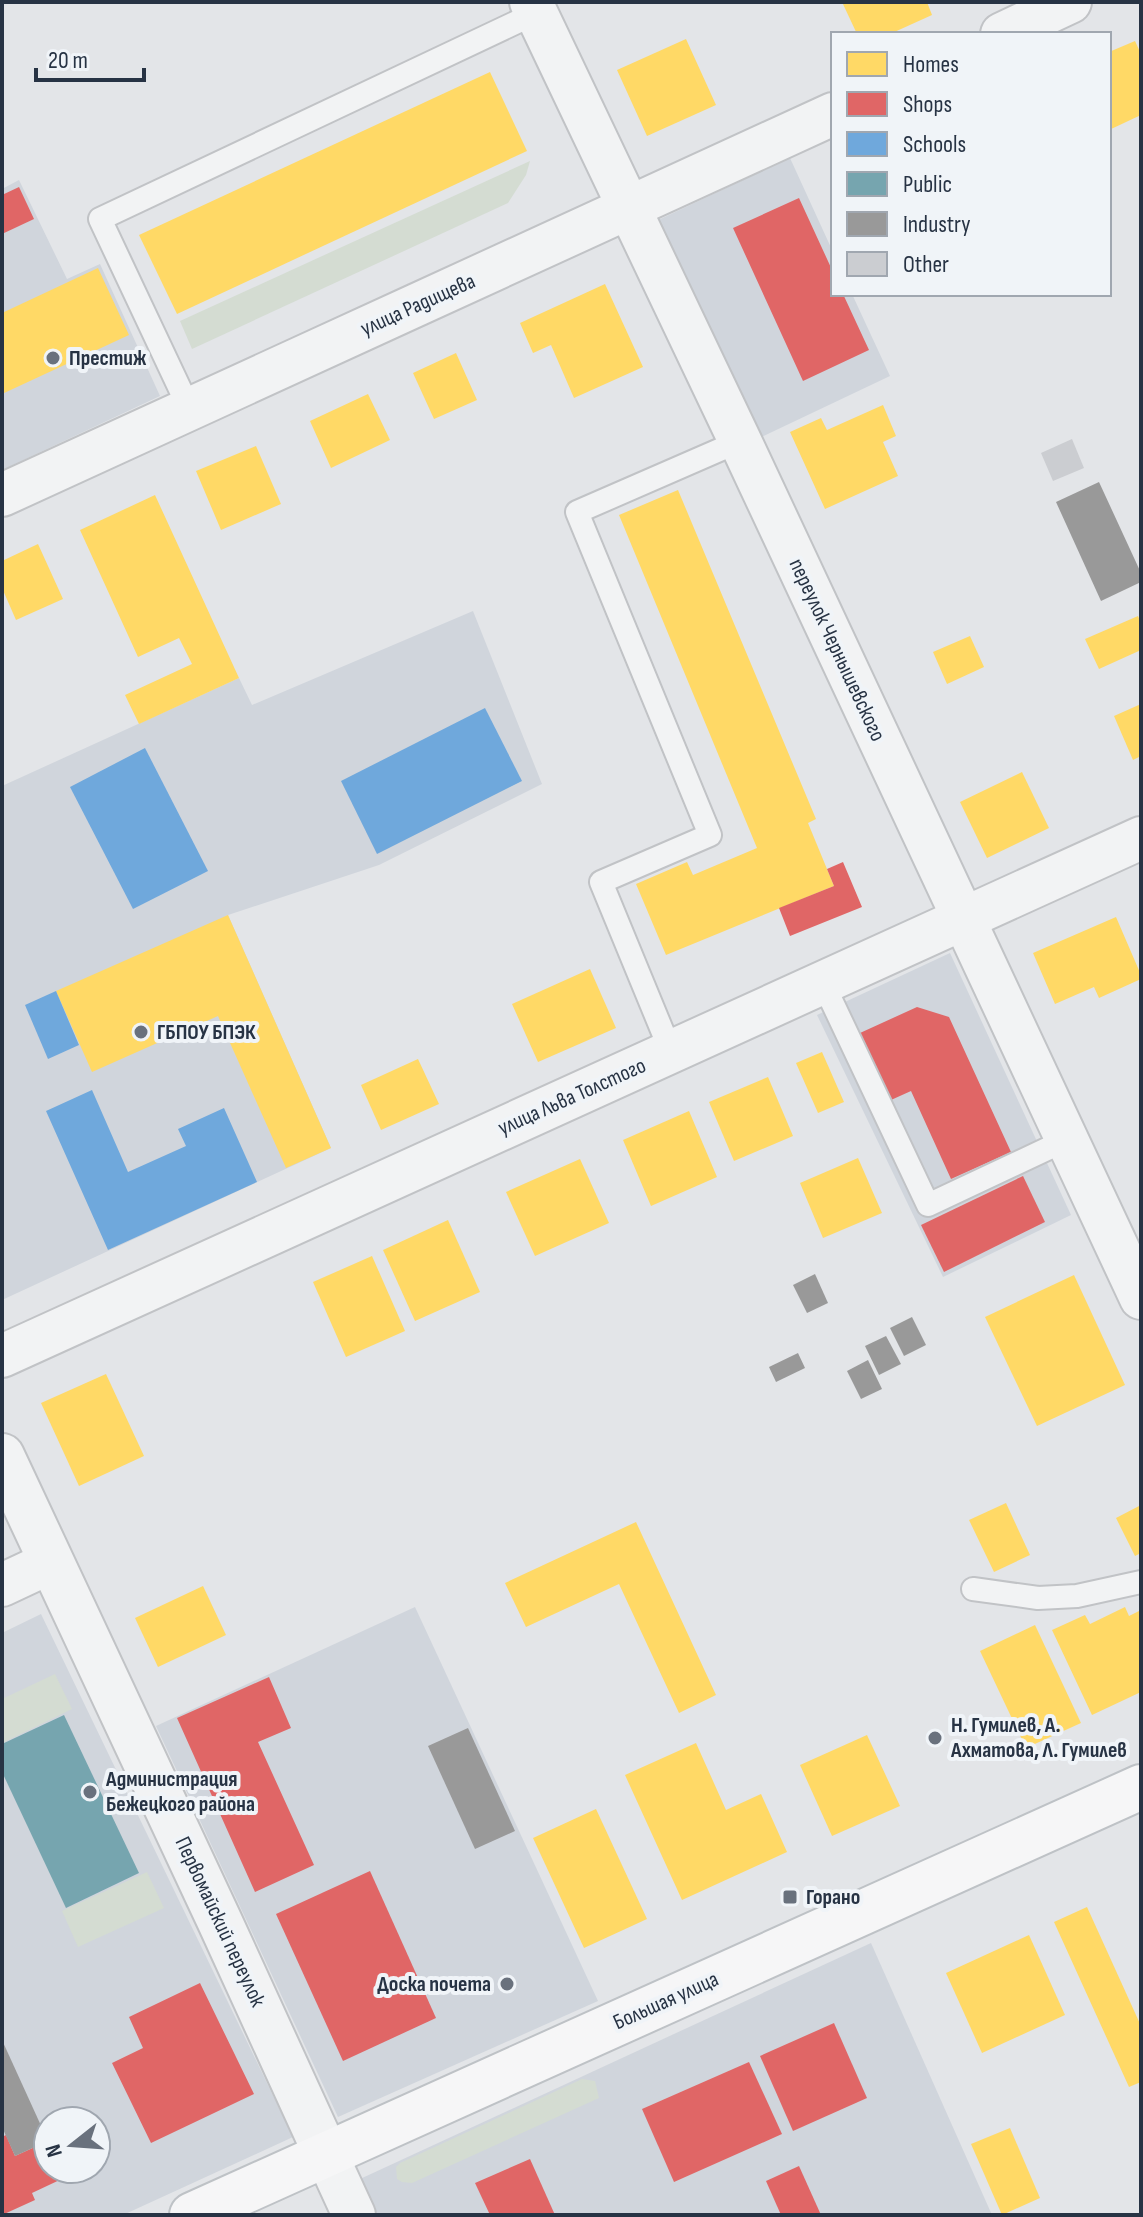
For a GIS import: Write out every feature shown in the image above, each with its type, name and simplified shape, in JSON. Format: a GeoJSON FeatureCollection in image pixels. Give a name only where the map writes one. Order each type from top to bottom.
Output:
{"type":"FeatureCollection","features":[{"type":"Feature","properties":{"kind":"main road","name":"Большая улица"},"geometry":{"type":"LineString","coordinates":[[192,2215],[1141,1787]]}},
{"type":"Feature","properties":{"kind":"street"},"geometry":{"type":"LineString","coordinates":[[1006,32],[1070,2]]}},
{"type":"Feature","properties":{"kind":"street","name":"переулок Чернышевского"},"geometry":{"type":"LineString","coordinates":[[533,7],[1141,1298]]}},
{"type":"Feature","properties":{"kind":"street","name":"улица Радищева"},"geometry":{"type":"LineString","coordinates":[[2,495],[831,115]]}},
{"type":"Feature","properties":{"kind":"street","name":"улица Льва Толстого"},"geometry":{"type":"LineString","coordinates":[[2,1356],[1141,838]]}},
{"type":"Feature","properties":{"kind":"street","name":"Первомайский переулок"},"geometry":{"type":"LineString","coordinates":[[2,1456],[234,1950],[354,2215]]}},
{"type":"Feature","properties":{"kind":"street"},"geometry":{"type":"LineString","coordinates":[[2,1585],[51,1562]]}},
{"type":"Feature","properties":{"kind":"lane"},"geometry":{"type":"LineString","coordinates":[[189,408],[100,219],[533,7]]}},
{"type":"Feature","properties":{"kind":"lane"},"geometry":{"type":"LineString","coordinates":[[671,1052],[601,882],[710,835],[577,512],[740,441]]}},
{"type":"Feature","properties":{"kind":"lane"},"geometry":{"type":"LineString","coordinates":[[823,983],[928,1205],[1066,1140]]}},
{"type":"Feature","properties":{"kind":"lane"},"geometry":{"type":"LineString","coordinates":[[973,1589],[1038,1598],[1077,1596],[1141,1582]]}},
{"type":"Feature","properties":{"kind":"shaded area"},"geometry":{"type":"Polygon","coordinates":[[[790,158],[831,248],[831,296],[853,296],[890,376],[755,440],[654,222],[790,158]]]}},
{"type":"Feature","properties":{"kind":"shaded area"},"geometry":{"type":"Polygon","coordinates":[[[530,161],[526,175],[508,203],[192,349],[180,321],[530,161]]]}},
{"type":"Feature","properties":{"kind":"shaded area"},"geometry":{"type":"Polygon","coordinates":[[[19,180],[67,279],[100,264],[160,396],[2,470],[2,189],[19,180]]]}},
{"type":"Feature","properties":{"kind":"shaded area","name":"ГБПОУ БПЭК"},"geometry":{"type":"Polygon","coordinates":[[[473,611],[542,784],[379,865],[228,915],[331,1148],[2,1300],[2,786],[239,678],[252,705],[473,611]]]}},
{"type":"Feature","properties":{"kind":"shaded area"},"geometry":{"type":"Polygon","coordinates":[[[950,953],[1071,1215],[943,1277],[817,1015],[950,953]]]}},
{"type":"Feature","properties":{"kind":"shaded area"},"geometry":{"type":"Polygon","coordinates":[[[415,1607],[598,2001],[338,2117],[156,1726],[415,1607]]]}},
{"type":"Feature","properties":{"kind":"shaded area"},"geometry":{"type":"Polygon","coordinates":[[[41,1614],[293,2137],[123,2215],[2,2215],[2,1633],[41,1614]]]}},
{"type":"Feature","properties":{"kind":"shaded area"},"geometry":{"type":"Polygon","coordinates":[[[55,1674],[72,1709],[2,1743],[2,1699],[55,1674]]]}},
{"type":"Feature","properties":{"kind":"shaded area"},"geometry":{"type":"Polygon","coordinates":[[[147,1872],[164,1908],[78,1947],[62,1911],[147,1872]]]}},
{"type":"Feature","properties":{"kind":"shaded area"},"geometry":{"type":"Polygon","coordinates":[[[871,1943],[992,2215],[376,2215],[360,2179],[871,1943]]]}},
{"type":"Feature","properties":{"kind":"shaded area"},"geometry":{"type":"Polygon","coordinates":[[[582,2079],[595,2081],[599,2098],[412,2183],[397,2179],[396,2167],[400,2163],[582,2079]]]}},
{"type":"Feature","properties":{"kind":"building: Homes"},"geometry":{"type":"Polygon","coordinates":[[[842,2],[927,2],[932,15],[894,32],[856,32],[842,2]]]}},
{"type":"Feature","properties":{"kind":"building: Homes"},"geometry":{"type":"Polygon","coordinates":[[[686,39],[716,105],[647,136],[617,70],[686,39]]]}},
{"type":"Feature","properties":{"kind":"building: Homes"},"geometry":{"type":"Polygon","coordinates":[[[1135,41],[1141,54],[1141,115],[1111,129],[1111,51],[1135,41]]]}},
{"type":"Feature","properties":{"kind":"building: Homes"},"geometry":{"type":"Polygon","coordinates":[[[490,72],[527,151],[177,314],[139,235],[490,72]]]}},
{"type":"Feature","properties":{"kind":"building: Homes"},"geometry":{"type":"Polygon","coordinates":[[[98,268],[129,335],[2,394],[2,313],[98,268]]]}},
{"type":"Feature","properties":{"kind":"building: Homes"},"geometry":{"type":"Polygon","coordinates":[[[605,284],[643,367],[574,398],[551,345],[533,353],[520,323],[605,284]]]}},
{"type":"Feature","properties":{"kind":"building: Homes"},"geometry":{"type":"Polygon","coordinates":[[[456,353],[477,400],[434,419],[413,373],[456,353]]]}},
{"type":"Feature","properties":{"kind":"building: Homes"},"geometry":{"type":"Polygon","coordinates":[[[368,394],[390,440],[331,468],[310,421],[368,394]]]}},
{"type":"Feature","properties":{"kind":"building: Homes"},"geometry":{"type":"Polygon","coordinates":[[[883,405],[896,436],[883,442],[898,476],[825,509],[790,432],[821,418],[827,430],[883,405]]]}},
{"type":"Feature","properties":{"kind":"building: Homes"},"geometry":{"type":"Polygon","coordinates":[[[256,446],[281,504],[221,530],[196,471],[256,446]]]}},
{"type":"Feature","properties":{"kind":"building: Homes"},"geometry":{"type":"Polygon","coordinates":[[[678,490],[816,819],[808,823],[834,886],[666,955],[636,884],[687,862],[693,875],[757,848],[619,515],[678,490]]]}},
{"type":"Feature","properties":{"kind":"building: Homes"},"geometry":{"type":"Polygon","coordinates":[[[155,495],[239,678],[139,724],[125,695],[192,664],[179,638],[138,657],[80,530],[155,495]]]}},
{"type":"Feature","properties":{"kind":"building: Homes"},"geometry":{"type":"Polygon","coordinates":[[[38,544],[63,599],[16,620],[2,588],[2,561],[38,544]]]}},
{"type":"Feature","properties":{"kind":"building: Homes"},"geometry":{"type":"Polygon","coordinates":[[[1138,616],[1141,650],[1099,669],[1085,639],[1138,616]]]}},
{"type":"Feature","properties":{"kind":"building: Homes"},"geometry":{"type":"Polygon","coordinates":[[[970,636],[984,667],[947,684],[933,652],[970,636]]]}},
{"type":"Feature","properties":{"kind":"building: Homes"},"geometry":{"type":"Polygon","coordinates":[[[1141,704],[1141,756],[1133,760],[1114,716],[1141,704]]]}},
{"type":"Feature","properties":{"kind":"building: Homes"},"geometry":{"type":"Polygon","coordinates":[[[1022,772],[1049,828],[987,858],[960,802],[1022,772]]]}},
{"type":"Feature","properties":{"kind":"building: Homes"},"geometry":{"type":"Polygon","coordinates":[[[228,915],[331,1148],[286,1168],[218,1016],[92,1072],[56,991],[228,915]]]}},
{"type":"Feature","properties":{"kind":"building: Homes"},"geometry":{"type":"Polygon","coordinates":[[[1116,917],[1141,979],[1099,998],[1094,987],[1055,1004],[1033,953],[1116,917]]]}},
{"type":"Feature","properties":{"kind":"building: Homes"},"geometry":{"type":"Polygon","coordinates":[[[590,969],[616,1028],[538,1062],[512,1004],[590,969]]]}},
{"type":"Feature","properties":{"kind":"building: Homes"},"geometry":{"type":"Polygon","coordinates":[[[822,1052],[844,1102],[818,1113],[796,1063],[822,1052]]]}},
{"type":"Feature","properties":{"kind":"building: Homes"},"geometry":{"type":"Polygon","coordinates":[[[418,1059],[439,1104],[381,1130],[361,1085],[418,1059]]]}},
{"type":"Feature","properties":{"kind":"building: Homes"},"geometry":{"type":"Polygon","coordinates":[[[768,1077],[793,1136],[734,1161],[709,1102],[768,1077]]]}},
{"type":"Feature","properties":{"kind":"building: Homes"},"geometry":{"type":"Polygon","coordinates":[[[689,1111],[717,1177],[651,1206],[623,1140],[689,1111]]]}},
{"type":"Feature","properties":{"kind":"building: Homes"},"geometry":{"type":"Polygon","coordinates":[[[858,1158],[882,1213],[823,1238],[800,1183],[858,1158]]]}},
{"type":"Feature","properties":{"kind":"building: Homes"},"geometry":{"type":"Polygon","coordinates":[[[580,1159],[609,1223],[535,1256],[506,1192],[580,1159]]]}},
{"type":"Feature","properties":{"kind":"building: Homes"},"geometry":{"type":"Polygon","coordinates":[[[448,1220],[480,1292],[415,1321],[383,1250],[448,1220]]]}},
{"type":"Feature","properties":{"kind":"building: Homes"},"geometry":{"type":"Polygon","coordinates":[[[372,1256],[405,1331],[346,1357],[313,1282],[372,1256]]]}},
{"type":"Feature","properties":{"kind":"building: Homes"},"geometry":{"type":"Polygon","coordinates":[[[1074,1275],[1125,1385],[1037,1426],[985,1317],[1074,1275]]]}},
{"type":"Feature","properties":{"kind":"building: Homes"},"geometry":{"type":"Polygon","coordinates":[[[106,1374],[144,1456],[79,1486],[41,1403],[106,1374]]]}},
{"type":"Feature","properties":{"kind":"building: Homes"},"geometry":{"type":"Polygon","coordinates":[[[1006,1503],[1030,1555],[994,1572],[969,1520],[1006,1503]]]}},
{"type":"Feature","properties":{"kind":"building: Homes"},"geometry":{"type":"Polygon","coordinates":[[[1141,1505],[1141,1553],[1135,1556],[1116,1518],[1141,1505]]]}},
{"type":"Feature","properties":{"kind":"building: Homes"},"geometry":{"type":"Polygon","coordinates":[[[636,1522],[716,1695],[679,1713],[619,1584],[526,1627],[505,1583],[636,1522]]]}},
{"type":"Feature","properties":{"kind":"building: Homes"},"geometry":{"type":"Polygon","coordinates":[[[203,1586],[226,1635],[158,1667],[135,1618],[203,1586]]]}},
{"type":"Feature","properties":{"kind":"building: Homes"},"geometry":{"type":"Polygon","coordinates":[[[1125,1607],[1129,1616],[1141,1610],[1141,1692],[1092,1715],[1052,1630],[1085,1615],[1090,1624],[1125,1607]]]}},
{"type":"Feature","properties":{"kind":"building: Homes"},"geometry":{"type":"Polygon","coordinates":[[[1035,1625],[1081,1723],[1026,1748],[980,1651],[1035,1625]]]}},
{"type":"Feature","properties":{"kind":"building: Homes"},"geometry":{"type":"Polygon","coordinates":[[[867,1735],[900,1806],[832,1836],[800,1765],[867,1735]]]}},
{"type":"Feature","properties":{"kind":"building: Homes"},"geometry":{"type":"Polygon","coordinates":[[[696,1743],[726,1810],[761,1794],[787,1852],[682,1900],[625,1775],[696,1743]]]}},
{"type":"Feature","properties":{"kind":"building: Homes"},"geometry":{"type":"Polygon","coordinates":[[[596,1809],[647,1919],[584,1948],[533,1838],[596,1809]]]}},
{"type":"Feature","properties":{"kind":"building: Homes"},"geometry":{"type":"Polygon","coordinates":[[[1087,1907],[1141,2026],[1141,2082],[1129,2087],[1054,1922],[1087,1907]]]}},
{"type":"Feature","properties":{"kind":"building: Homes"},"geometry":{"type":"Polygon","coordinates":[[[1029,1935],[1065,2015],[982,2053],[946,1973],[1029,1935]]]}},
{"type":"Feature","properties":{"kind":"building: Homes"},"geometry":{"type":"Polygon","coordinates":[[[1010,2128],[1040,2198],[1002,2215],[971,2144],[1010,2128]]]}},
{"type":"Feature","properties":{"kind":"building: Shops"},"geometry":{"type":"Polygon","coordinates":[[[19,187],[34,219],[2,234],[2,195],[19,187]]]}},
{"type":"Feature","properties":{"kind":"building: Shops"},"geometry":{"type":"Polygon","coordinates":[[[799,198],[831,268],[831,296],[844,296],[869,350],[803,381],[733,228],[799,198]]]}},
{"type":"Feature","properties":{"kind":"building: Shops"},"geometry":{"type":"Polygon","coordinates":[[[843,862],[862,907],[790,936],[779,908],[834,886],[827,869],[843,862]]]}},
{"type":"Feature","properties":{"kind":"building: Shops"},"geometry":{"type":"Polygon","coordinates":[[[917,1007],[949,1017],[1011,1152],[951,1179],[911,1091],[891,1100],[860,1033],[917,1007]]]}},
{"type":"Feature","properties":{"kind":"building: Shops"},"geometry":{"type":"Polygon","coordinates":[[[1023,1176],[1045,1222],[944,1272],[921,1225],[1023,1176]]]}},
{"type":"Feature","properties":{"kind":"building: Shops"},"geometry":{"type":"Polygon","coordinates":[[[269,1677],[291,1728],[258,1742],[314,1865],[255,1892],[177,1718],[269,1677]]]}},
{"type":"Feature","properties":{"kind":"building: Shops"},"geometry":{"type":"Polygon","coordinates":[[[370,1871],[436,2018],[343,2061],[276,1914],[370,1871]]]}},
{"type":"Feature","properties":{"kind":"building: Shops"},"geometry":{"type":"Polygon","coordinates":[[[200,1983],[254,2094],[151,2143],[112,2063],[143,2048],[129,2017],[200,1983]]]}},
{"type":"Feature","properties":{"kind":"building: Shops"},"geometry":{"type":"Polygon","coordinates":[[[834,2023],[867,2098],[793,2131],[760,2056],[834,2023]]]}},
{"type":"Feature","properties":{"kind":"building: Shops"},"geometry":{"type":"Polygon","coordinates":[[[749,2062],[782,2134],[674,2182],[642,2109],[749,2062]]]}},
{"type":"Feature","properties":{"kind":"building: Shops"},"geometry":{"type":"Polygon","coordinates":[[[6,2135],[15,2156],[32,2148],[32,2185],[49,2185],[32,2193],[35,2200],[2,2215],[2,2137],[6,2135]]]}},
{"type":"Feature","properties":{"kind":"building: Shops"},"geometry":{"type":"Polygon","coordinates":[[[530,2159],[555,2215],[490,2215],[475,2183],[530,2159]]]}},
{"type":"Feature","properties":{"kind":"building: Shops"},"geometry":{"type":"Polygon","coordinates":[[[799,2166],[821,2215],[781,2215],[766,2181],[799,2166]]]}},
{"type":"Feature","properties":{"kind":"building: Schools"},"geometry":{"type":"Polygon","coordinates":[[[485,708],[522,781],[377,854],[341,781],[485,708]]]}},
{"type":"Feature","properties":{"kind":"building: Schools"},"geometry":{"type":"Polygon","coordinates":[[[145,748],[208,871],[133,909],[70,787],[145,748]]]}},
{"type":"Feature","properties":{"kind":"building: Schools"},"geometry":{"type":"Polygon","coordinates":[[[56,991],[79,1045],[48,1059],[25,1005],[56,991]]]}},
{"type":"Feature","properties":{"kind":"building: Schools"},"geometry":{"type":"Polygon","coordinates":[[[92,1090],[128,1172],[186,1146],[178,1129],[224,1108],[257,1182],[108,1250],[46,1111],[92,1090]]]}},
{"type":"Feature","properties":{"kind":"building: Public"},"geometry":{"type":"Polygon","coordinates":[[[64,1715],[139,1873],[66,1908],[2,1772],[2,1744],[64,1715]]]}},
{"type":"Feature","properties":{"kind":"building: Industry"},"geometry":{"type":"Polygon","coordinates":[[[1099,482],[1141,573],[1141,582],[1101,601],[1056,502],[1099,482]]]}},
{"type":"Feature","properties":{"kind":"building: Industry"},"geometry":{"type":"Polygon","coordinates":[[[815,1274],[828,1303],[807,1313],[793,1285],[815,1274]]]}},
{"type":"Feature","properties":{"kind":"building: Industry"},"geometry":{"type":"Polygon","coordinates":[[[912,1317],[926,1345],[904,1356],[890,1328],[912,1317]]]}},
{"type":"Feature","properties":{"kind":"building: Industry"},"geometry":{"type":"Polygon","coordinates":[[[886,1336],[901,1364],[879,1375],[865,1346],[886,1336]]]}},
{"type":"Feature","properties":{"kind":"building: Industry"},"geometry":{"type":"Polygon","coordinates":[[[798,1353],[805,1368],[776,1382],[769,1367],[798,1353]]]}},
{"type":"Feature","properties":{"kind":"building: Industry"},"geometry":{"type":"Polygon","coordinates":[[[868,1360],[882,1389],[861,1399],[847,1371],[868,1360]]]}},
{"type":"Feature","properties":{"kind":"building: Industry"},"geometry":{"type":"Polygon","coordinates":[[[468,1728],[515,1831],[475,1849],[428,1746],[468,1728]]]}},
{"type":"Feature","properties":{"kind":"building: Industry"},"geometry":{"type":"Polygon","coordinates":[[[2,2040],[32,2106],[32,2148],[15,2156],[2,2127],[2,2040]]]}},
{"type":"Feature","properties":{"kind":"building: Other"},"geometry":{"type":"Polygon","coordinates":[[[1072,439],[1084,468],[1053,481],[1041,453],[1072,439]]]}},
{"type":"Feature","properties":{"kind":"place","name":"Престиж"},"geometry":{"type":"Point","coordinates":[53,358]}},
{"type":"Feature","properties":{"kind":"place","name":"ГБПОУ БПЭК"},"geometry":{"type":"Point","coordinates":[141,1032]}},
{"type":"Feature","properties":{"kind":"place","name":"Н. Гумилев, А. Ахматова, Л. Гумилев"},"geometry":{"type":"Point","coordinates":[935,1738]}},
{"type":"Feature","properties":{"kind":"place","name":"Администрация Бежецкого района"},"geometry":{"type":"Point","coordinates":[90,1792]}},
{"type":"Feature","properties":{"kind":"place","name":"Горано"},"geometry":{"type":"Point","coordinates":[790,1897]}},
{"type":"Feature","properties":{"kind":"place","name":"Доска почета"},"geometry":{"type":"Point","coordinates":[507,1984]}}]}
